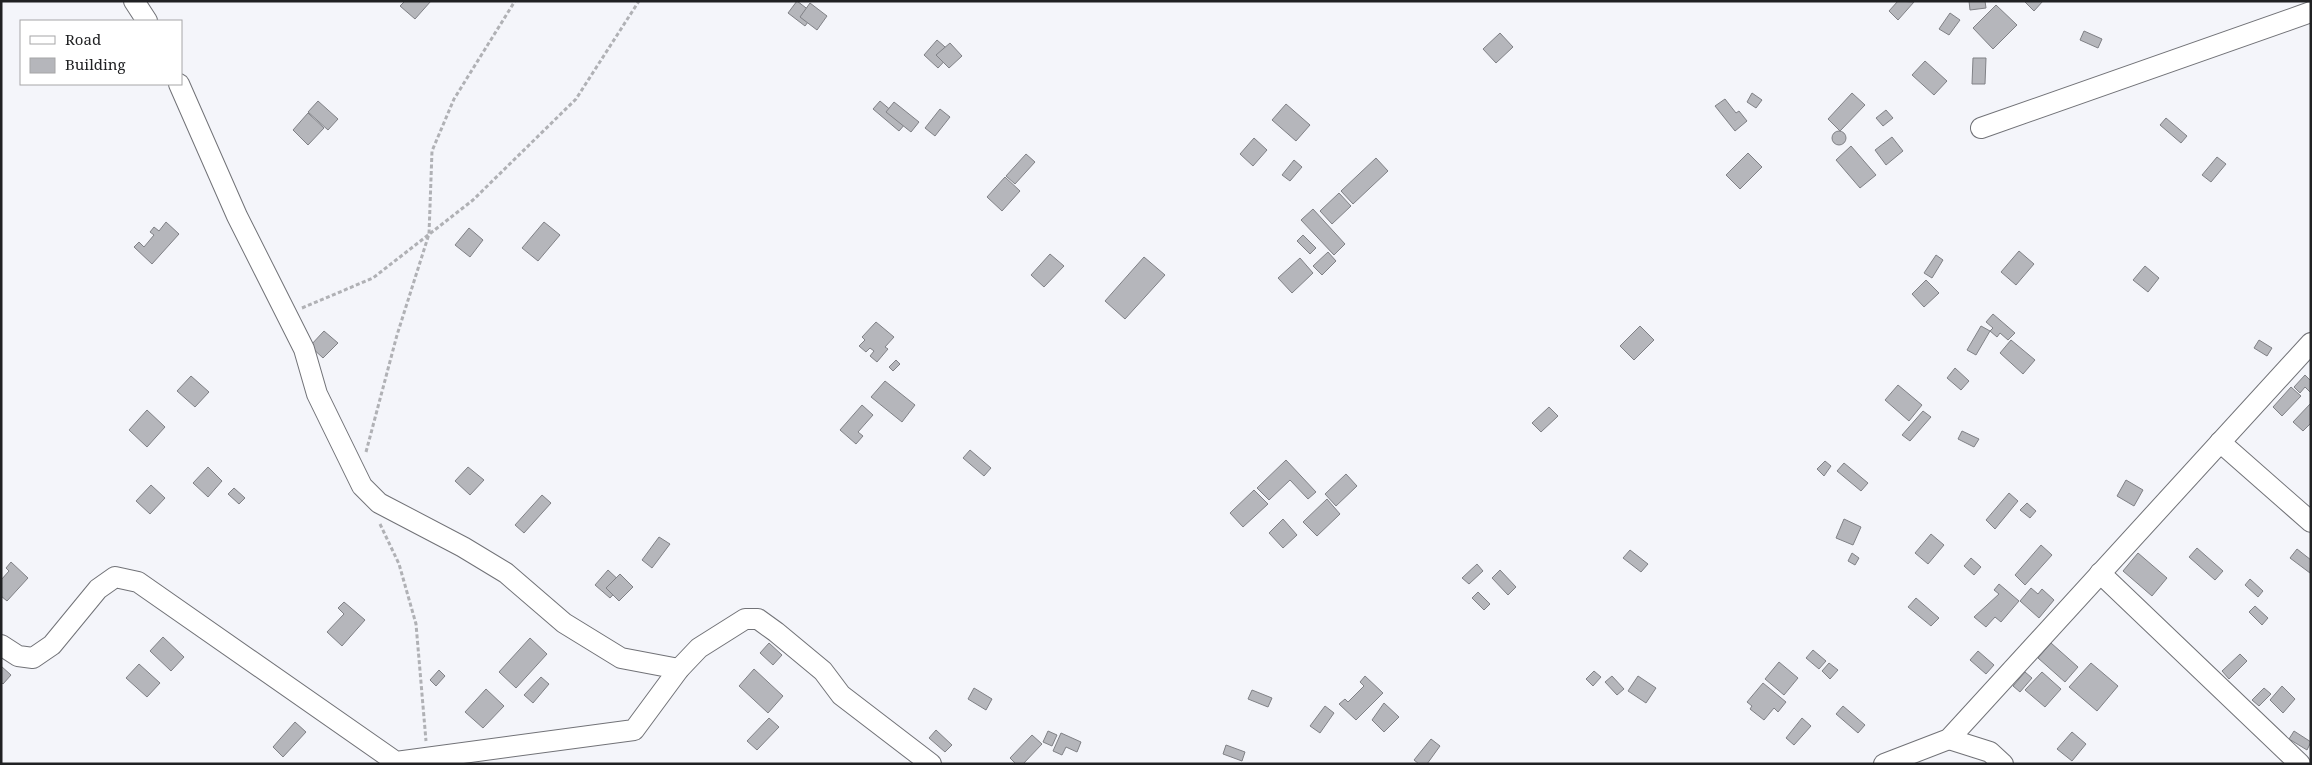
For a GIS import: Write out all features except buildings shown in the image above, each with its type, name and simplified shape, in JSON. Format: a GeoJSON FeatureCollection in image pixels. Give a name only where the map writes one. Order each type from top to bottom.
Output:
{"type":"FeatureCollection","features":[{"type":"Feature","properties":{"kind":"street"},"geometry":{"type":"LineString","coordinates":[[134,1],[146,20]]}},
{"type":"Feature","properties":{"kind":"street"},"geometry":{"type":"LineString","coordinates":[[1981,128],[2311,12]]}},
{"type":"Feature","properties":{"kind":"street"},"geometry":{"type":"LineString","coordinates":[[179,85],[237,216],[304,349],[317,394],[362,486],[379,503],[463,547],[506,573],[564,623],[621,658],[679,669]]}},
{"type":"Feature","properties":{"kind":"street"},"geometry":{"type":"LineString","coordinates":[[1884,764],[1949,739],[2311,343]]}},
{"type":"Feature","properties":{"kind":"street"},"geometry":{"type":"LineString","coordinates":[[2220,442],[2311,522]]}},
{"type":"Feature","properties":{"kind":"street"},"geometry":{"type":"LineString","coordinates":[[2100,573],[2300,764]]}},
{"type":"Feature","properties":{"kind":"street"},"geometry":{"type":"LineString","coordinates":[[1,645],[18,656],[33,658],[52,645],[98,589],[115,577],[138,582],[397,763],[428,757],[634,730],[679,669],[699,648],[745,619],[758,619],[823,671],[841,695],[930,764]]}},
{"type":"Feature","properties":{"kind":"street"},"geometry":{"type":"LineString","coordinates":[[1949,739],[1990,752],[2003,764]]}},
{"type":"Feature","properties":{"kind":"path"},"geometry":{"type":"LineString","coordinates":[[366,457],[397,335],[429,234],[432,152],[454,99],[515,1]]}},
{"type":"Feature","properties":{"kind":"path"},"geometry":{"type":"LineString","coordinates":[[287,314],[373,278],[473,200],[576,99],[639,1]]}},
{"type":"Feature","properties":{"kind":"path"},"geometry":{"type":"LineString","coordinates":[[378,521],[399,564],[416,624],[428,757]]}}]}
